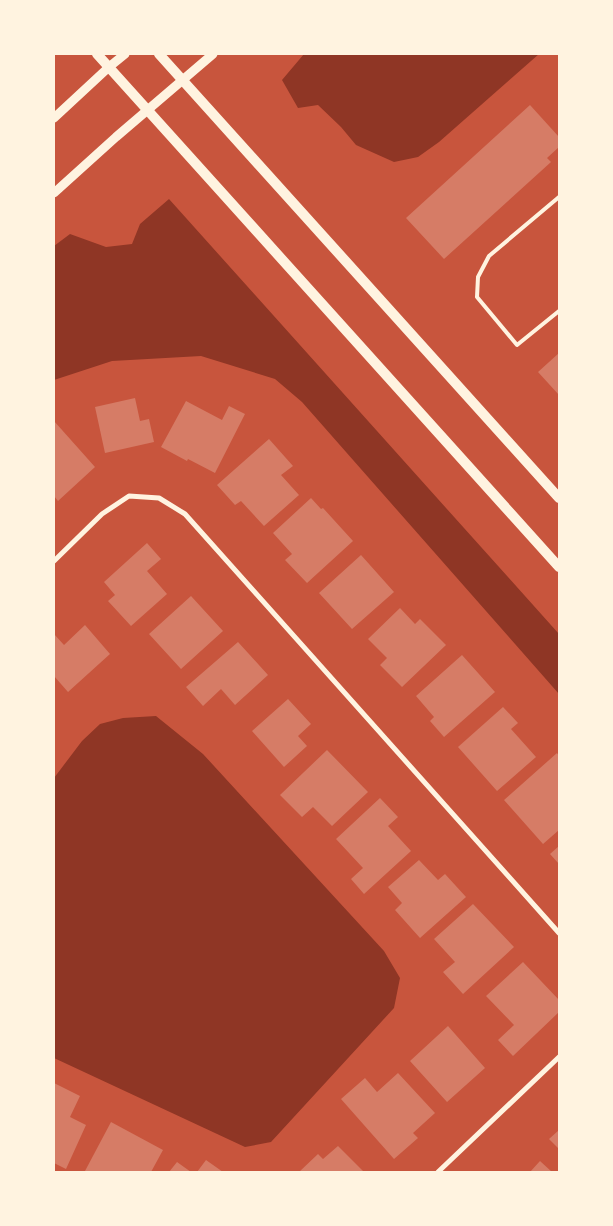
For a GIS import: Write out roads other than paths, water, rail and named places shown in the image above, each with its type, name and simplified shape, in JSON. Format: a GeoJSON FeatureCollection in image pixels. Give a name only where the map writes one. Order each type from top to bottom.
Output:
{"type":"FeatureCollection","features":[{"type":"Feature","properties":{"kind":"main road"},"geometry":{"type":"LineString","coordinates":[[97,54],[559,567]]}},
{"type":"Feature","properties":{"kind":"main road"},"geometry":{"type":"LineString","coordinates":[[159,54],[559,498]]}},
{"type":"Feature","properties":{"kind":"street"},"geometry":{"type":"LineString","coordinates":[[54,118],[125,54]]}},
{"type":"Feature","properties":{"kind":"street"},"geometry":{"type":"LineString","coordinates":[[54,193],[213,54]]}},
{"type":"Feature","properties":{"kind":"street"},"geometry":{"type":"LineString","coordinates":[[54,561],[102,514],[129,496],[159,498],[185,514],[559,933]]}},
{"type":"Feature","properties":{"kind":"street"},"geometry":{"type":"LineString","coordinates":[[438,1172],[559,1057]]}},
{"type":"Feature","properties":{"kind":"lane"},"geometry":{"type":"LineString","coordinates":[[559,197],[489,256],[478,277],[477,297],[517,346],[559,311]]}}]}
